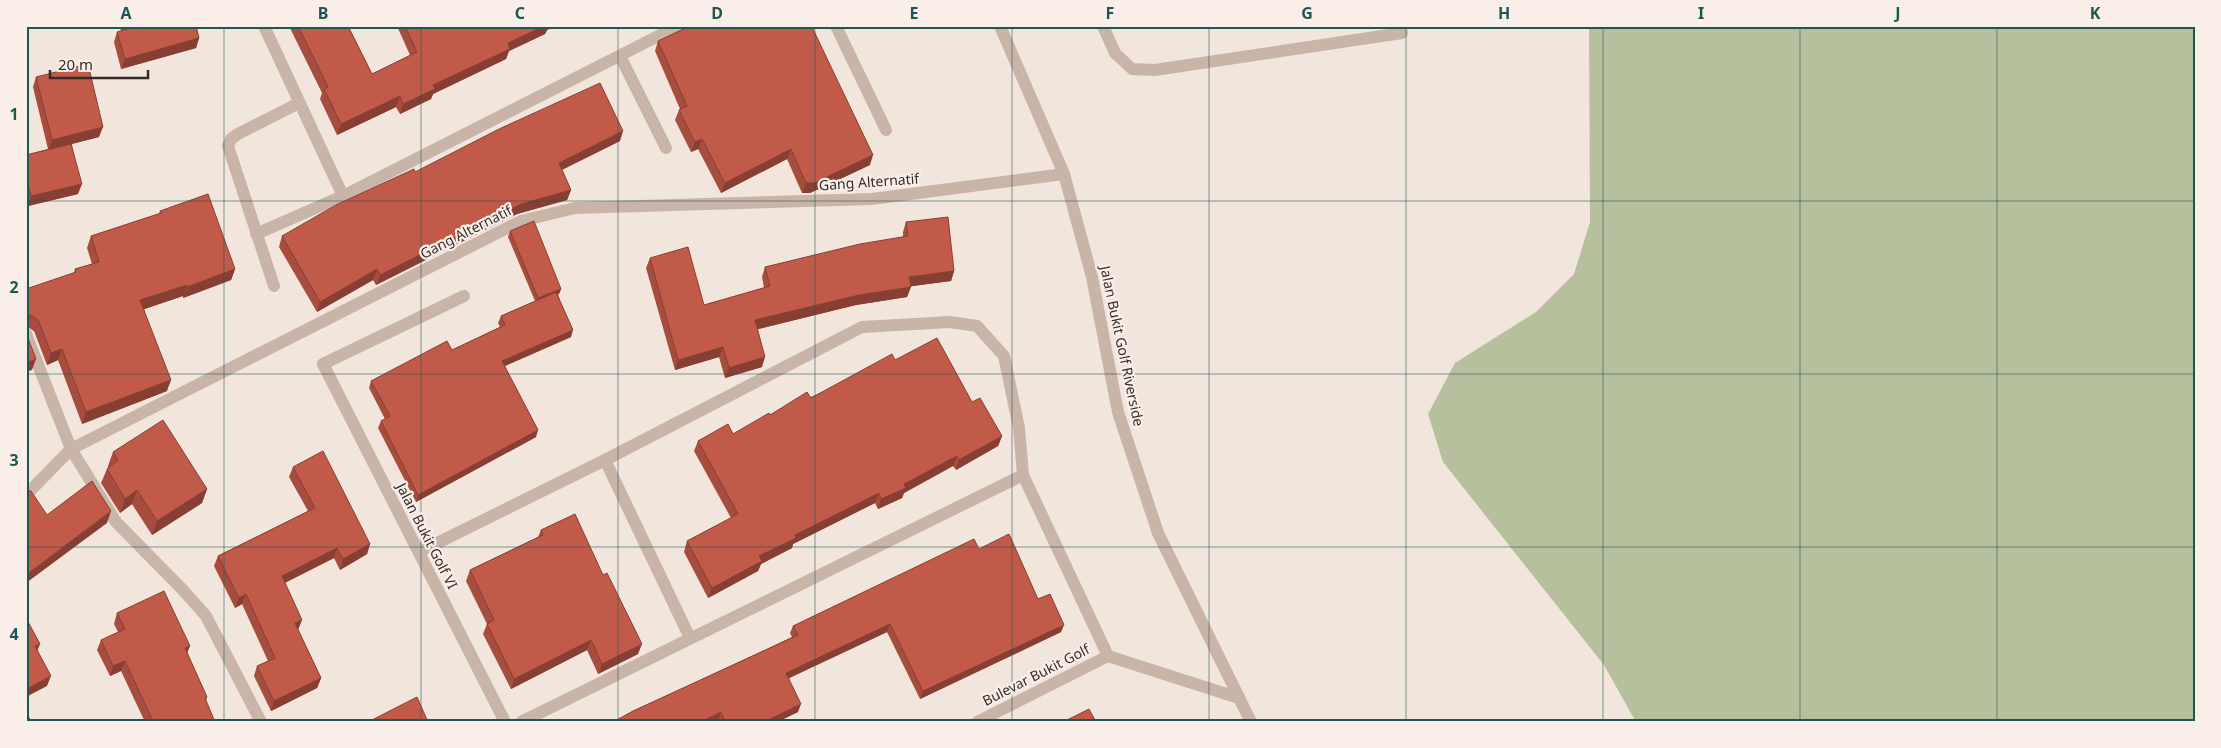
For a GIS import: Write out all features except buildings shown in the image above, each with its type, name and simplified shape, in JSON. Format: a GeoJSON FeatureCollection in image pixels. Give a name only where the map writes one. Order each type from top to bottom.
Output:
{"type":"FeatureCollection","features":[{"type":"Feature","properties":{"kind":"street"},"geometry":{"type":"LineString","coordinates":[[264,26],[343,196]]}},
{"type":"Feature","properties":{"kind":"street"},"geometry":{"type":"LineString","coordinates":[[256,234],[343,196],[678,26]]}},
{"type":"Feature","properties":{"kind":"street"},"geometry":{"type":"LineString","coordinates":[[836,26],[886,130]]}},
{"type":"Feature","properties":{"kind":"street","name":"Jalan Bukit Golf Riverside"},"geometry":{"type":"LineString","coordinates":[[1000,26],[1064,174],[1092,277],[1118,412],[1158,533],[1251,722]]}},
{"type":"Feature","properties":{"kind":"street"},"geometry":{"type":"LineString","coordinates":[[1103,26],[1115,53],[1132,69],[1155,70],[1402,32]]}},
{"type":"Feature","properties":{"kind":"street"},"geometry":{"type":"LineString","coordinates":[[620,56],[666,148]]}},
{"type":"Feature","properties":{"kind":"street"},"geometry":{"type":"LineString","coordinates":[[274,286],[228,146],[234,136],[299,103]]}},
{"type":"Feature","properties":{"kind":"street","name":"Gang Alternatif"},"geometry":{"type":"LineString","coordinates":[[26,495],[71,449],[521,221],[575,208],[872,200],[1064,174]]}},
{"type":"Feature","properties":{"kind":"street","name":"Jalan Bukit Golf VI"},"geometry":{"type":"LineString","coordinates":[[464,296],[323,364],[505,722]]}},
{"type":"Feature","properties":{"kind":"street"},"geometry":{"type":"LineString","coordinates":[[419,552],[605,460],[862,327],[950,322],[977,326],[1004,356],[1019,428],[1023,476],[1108,656],[1238,698]]}},
{"type":"Feature","properties":{"kind":"street"},"geometry":{"type":"LineString","coordinates":[[26,334],[71,449],[116,522],[206,616],[261,722]]}},
{"type":"Feature","properties":{"kind":"street"},"geometry":{"type":"LineString","coordinates":[[605,460],[690,638]]}},
{"type":"Feature","properties":{"kind":"street"},"geometry":{"type":"LineString","coordinates":[[521,722],[1023,476]]}},
{"type":"Feature","properties":{"kind":"street","name":"Bulevar Bukit Golf"},"geometry":{"type":"LineString","coordinates":[[977,722],[1108,656]]}},
{"type":"Feature","properties":{"kind":"green space"},"geometry":{"type":"Polygon","coordinates":[[[1589,26],[2195,26],[2195,722],[1636,722],[1604,665],[1443,462],[1428,414],[1455,363],[1536,312],[1574,274],[1590,222],[1589,26]]]}}]}
